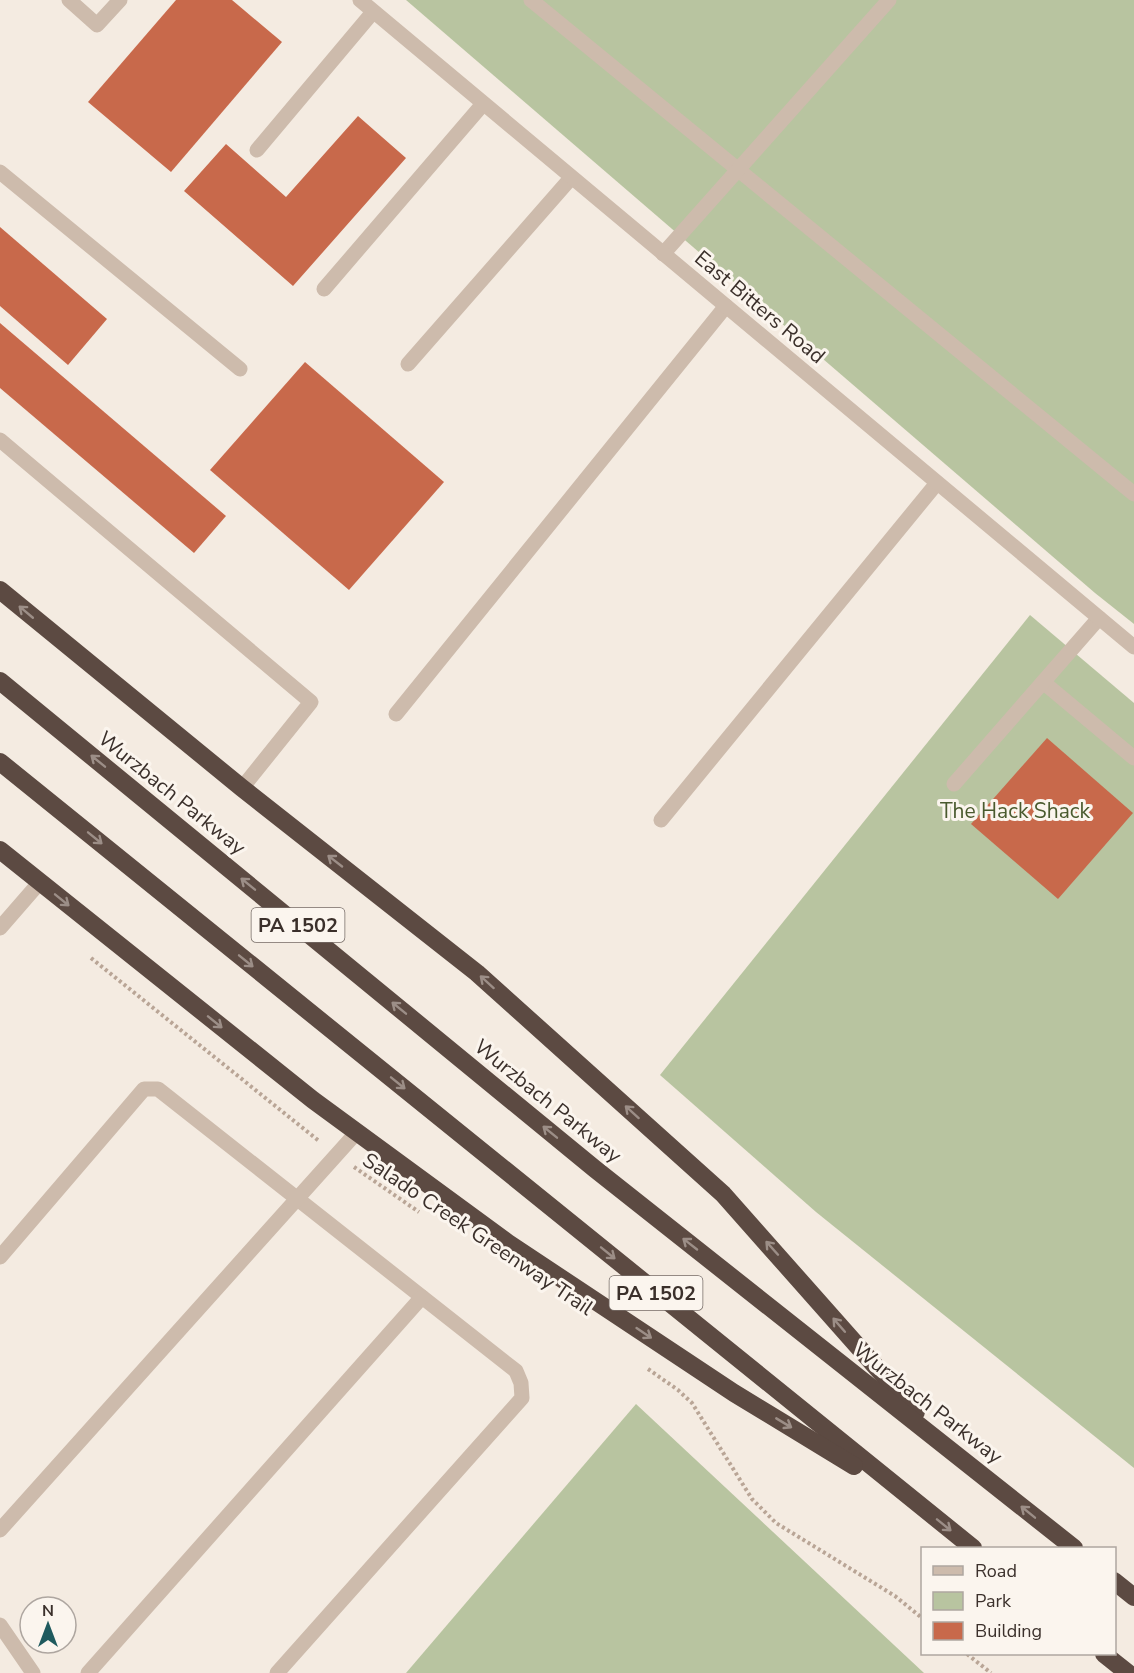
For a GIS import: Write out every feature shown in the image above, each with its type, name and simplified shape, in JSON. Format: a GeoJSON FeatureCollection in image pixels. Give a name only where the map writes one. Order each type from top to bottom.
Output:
{"type":"FeatureCollection","features":[{"type":"Feature","properties":{"kind":"highway"},"geometry":{"type":"LineString","coordinates":[[0,590],[242,788],[477,974],[723,1194],[947,1447]]}},
{"type":"Feature","properties":{"kind":"highway","name":"Wurzbach Parkway"},"geometry":{"type":"LineString","coordinates":[[0,681],[595,1169],[1073,1547]]}},
{"type":"Feature","properties":{"kind":"highway","name":"PA 1502"},"geometry":{"type":"LineString","coordinates":[[0,762],[972,1547]]}},
{"type":"Feature","properties":{"kind":"highway"},"geometry":{"type":"LineString","coordinates":[[0,850],[294,1085],[508,1243],[724,1387],[915,1502]]}},
{"type":"Feature","properties":{"kind":"highway"},"geometry":{"type":"LineString","coordinates":[[1116,1582],[1134,1596]]}},
{"type":"Feature","properties":{"kind":"highway"},"geometry":{"type":"LineString","coordinates":[[1106,1655],[1128,1673]]}},
{"type":"Feature","properties":{"kind":"street"},"geometry":{"type":"LineString","coordinates":[[69,0],[97,25],[120,0]]}},
{"type":"Feature","properties":{"kind":"street","name":"East Bitters Road"},"geometry":{"type":"LineString","coordinates":[[360,0],[1099,618],[1132,642]]}},
{"type":"Feature","properties":{"kind":"street"},"geometry":{"type":"LineString","coordinates":[[531,0],[1134,495]]}},
{"type":"Feature","properties":{"kind":"street"},"geometry":{"type":"LineString","coordinates":[[663,254],[890,0]]}},
{"type":"Feature","properties":{"kind":"street"},"geometry":{"type":"LineString","coordinates":[[257,150],[373,12]]}},
{"type":"Feature","properties":{"kind":"street"},"geometry":{"type":"LineString","coordinates":[[324,288],[483,104]]}},
{"type":"Feature","properties":{"kind":"street"},"geometry":{"type":"LineString","coordinates":[[0,172],[240,369]]}},
{"type":"Feature","properties":{"kind":"street"},"geometry":{"type":"LineString","coordinates":[[408,364],[571,178]]}},
{"type":"Feature","properties":{"kind":"street"},"geometry":{"type":"LineString","coordinates":[[396,714],[726,306]]}},
{"type":"Feature","properties":{"kind":"street"},"geometry":{"type":"LineString","coordinates":[[0,440],[311,702],[242,788]]}},
{"type":"Feature","properties":{"kind":"street"},"geometry":{"type":"LineString","coordinates":[[661,820],[937,483]]}},
{"type":"Feature","properties":{"kind":"street"},"geometry":{"type":"LineString","coordinates":[[954,784],[1099,618]]}},
{"type":"Feature","properties":{"kind":"street"},"geometry":{"type":"LineString","coordinates":[[1043,682],[1134,758]]}},
{"type":"Feature","properties":{"kind":"street"},"geometry":{"type":"LineString","coordinates":[[0,928],[40,882]]}},
{"type":"Feature","properties":{"kind":"street"},"geometry":{"type":"LineString","coordinates":[[0,1257],[144,1089],[158,1089],[516,1371],[521,1383],[522,1398],[277,1673]]}},
{"type":"Feature","properties":{"kind":"street"},"geometry":{"type":"LineString","coordinates":[[0,1530],[357,1132]]}},
{"type":"Feature","properties":{"kind":"street"},"geometry":{"type":"LineString","coordinates":[[88,1673],[422,1297]]}},
{"type":"Feature","properties":{"kind":"street"},"geometry":{"type":"LineString","coordinates":[[0,1625],[33,1673]]}},
{"type":"Feature","properties":{"kind":"path","name":"Salado Creek Greenway Trail"},"geometry":{"type":"LineString","coordinates":[[86,954],[337,1155],[425,1216]]}},
{"type":"Feature","properties":{"kind":"path"},"geometry":{"type":"LineString","coordinates":[[639,1363],[678,1390],[692,1403],[752,1499],[776,1523],[895,1596],[921,1617]]}},
{"type":"Feature","properties":{"kind":"path"},"geometry":{"type":"LineString","coordinates":[[969,1655],[991,1673]]}},
{"type":"Feature","properties":{"kind":"green space"},"geometry":{"type":"Polygon","coordinates":[[[406,0],[1134,0],[1134,624],[1095,593],[406,0]]]}},
{"type":"Feature","properties":{"kind":"green space","name":"The Hack Shack"},"geometry":{"type":"Polygon","coordinates":[[[1030,615],[1134,703],[1134,1468],[816,1212],[660,1075],[1030,615]]]}},
{"type":"Feature","properties":{"kind":"green space"},"geometry":{"type":"Polygon","coordinates":[[[636,1404],[924,1673],[406,1673],[636,1404]]]}},
{"type":"Feature","properties":{"kind":"building"},"geometry":{"type":"Polygon","coordinates":[[[176,0],[232,0],[282,42],[171,172],[88,102],[176,0]]]}},
{"type":"Feature","properties":{"kind":"building"},"geometry":{"type":"Polygon","coordinates":[[[358,116],[406,158],[293,286],[184,191],[226,144],[286,197],[358,116]]]}},
{"type":"Feature","properties":{"kind":"building"},"geometry":{"type":"Polygon","coordinates":[[[0,227],[107,319],[68,365],[0,306],[0,227]]]}},
{"type":"Feature","properties":{"kind":"building"},"geometry":{"type":"Polygon","coordinates":[[[0,323],[226,516],[194,553],[0,388],[0,323]]]}},
{"type":"Feature","properties":{"kind":"building"},"geometry":{"type":"Polygon","coordinates":[[[305,362],[444,482],[349,590],[210,470],[305,362]]]}},
{"type":"Feature","properties":{"kind":"building"},"geometry":{"type":"Polygon","coordinates":[[[1047,738],[1133,813],[1058,899],[971,824],[1047,738]]]}}]}
